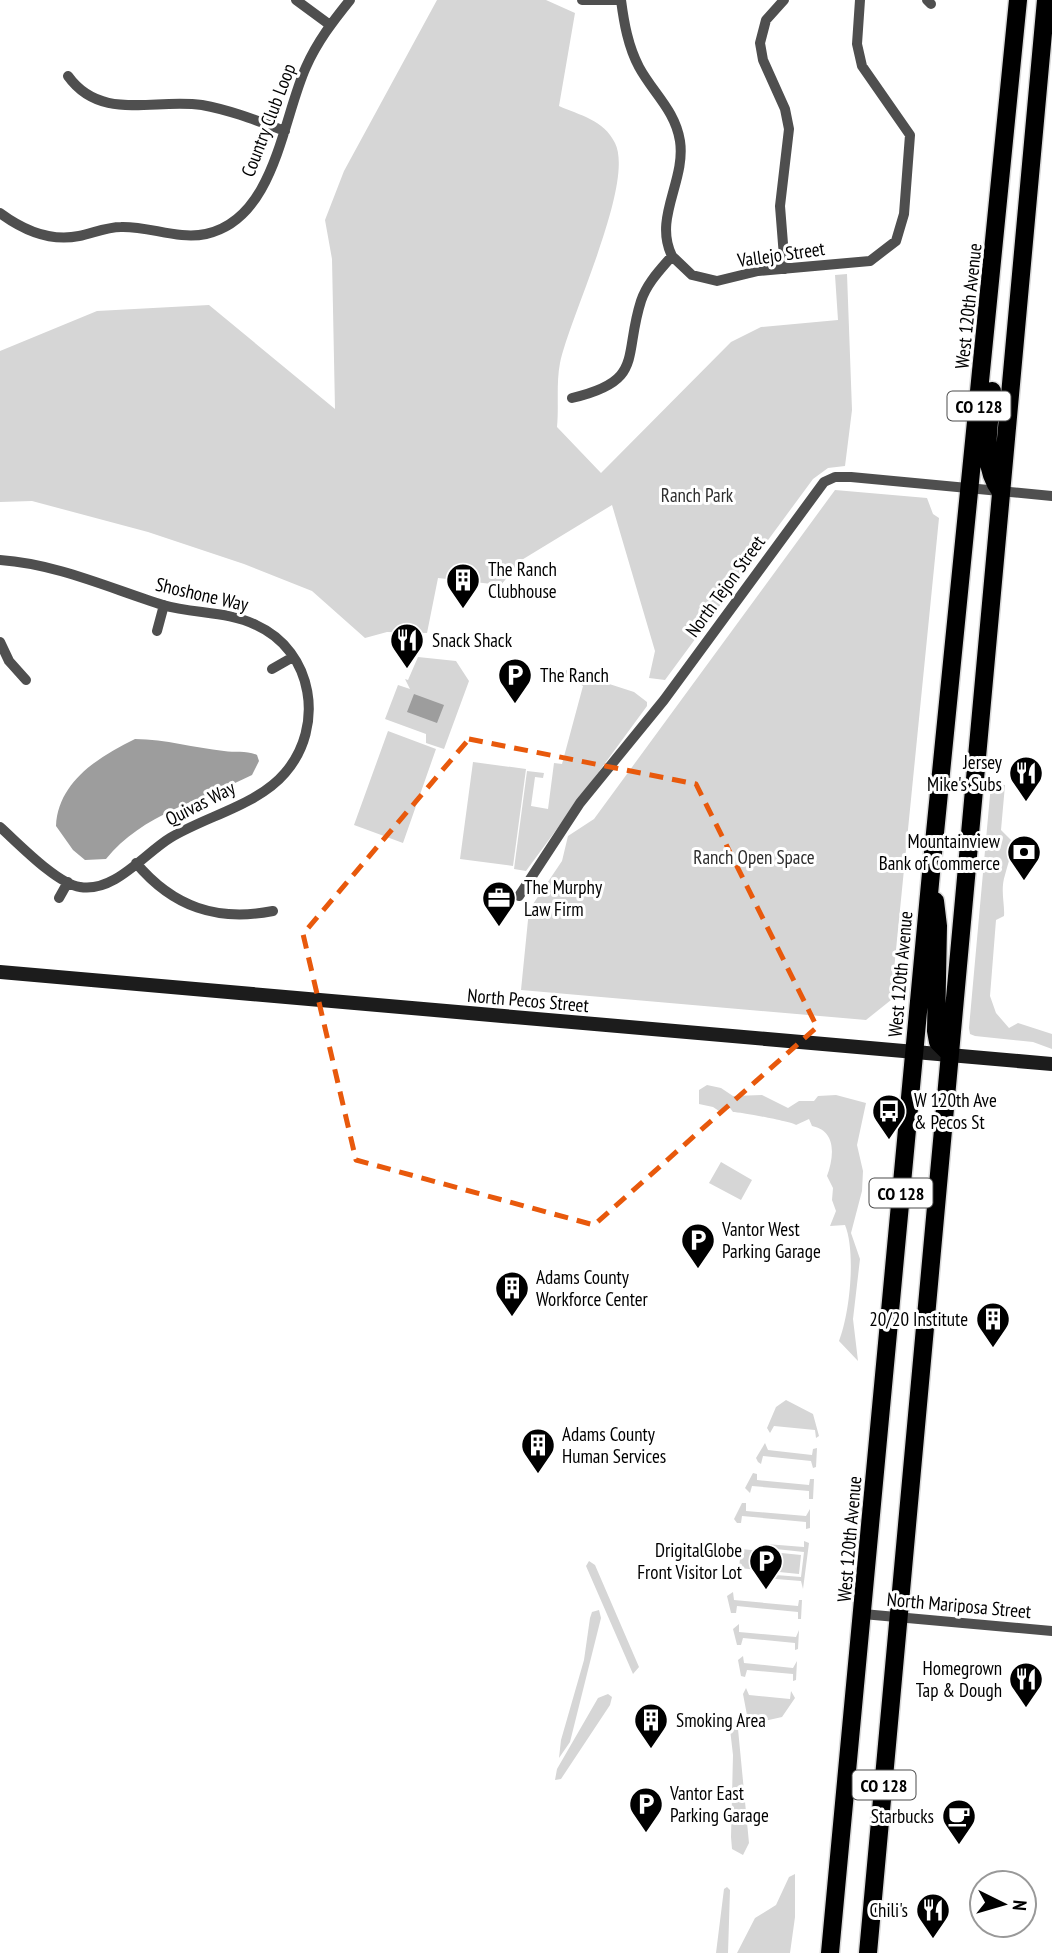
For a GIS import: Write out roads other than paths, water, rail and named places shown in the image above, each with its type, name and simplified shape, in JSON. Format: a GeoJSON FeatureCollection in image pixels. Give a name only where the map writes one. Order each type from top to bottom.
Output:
{"type":"FeatureCollection","features":[{"type":"Feature","properties":{"kind":"main road","name":"West 120th Avenue"},"geometry":{"type":"LineString","coordinates":[[830,1953],[931,873],[1018,0]]}},
{"type":"Feature","properties":{"kind":"main road","name":"CO 128"},"geometry":{"type":"LineString","coordinates":[[868,1953],[1046,0]]}},
{"type":"Feature","properties":{"kind":"main road"},"geometry":{"type":"LineString","coordinates":[[992,277],[996,339],[988,461],[993,481],[1001,492]]}},
{"type":"Feature","properties":{"kind":"main road"},"geometry":{"type":"LineString","coordinates":[[931,873],[939,926],[936,1031],[938,1042],[949,1054]]}},
{"type":"Feature","properties":{"kind":"street"},"geometry":{"type":"LineString","coordinates":[[296,0],[330,24]]}},
{"type":"Feature","properties":{"kind":"street","name":"Country Club Loop"},"geometry":{"type":"LineString","coordinates":[[0,213],[22,227],[61,238],[124,227],[187,235],[214,232],[240,216],[256,196],[275,160],[307,66],[330,24],[350,0]]}},
{"type":"Feature","properties":{"kind":"street"},"geometry":{"type":"LineString","coordinates":[[572,398],[605,389],[619,377],[631,356],[643,294],[672,256],[664,229],[681,162],[678,132],[671,112],[638,65],[618,0],[582,0]]}},
{"type":"Feature","properties":{"kind":"street"},"geometry":{"type":"LineString","coordinates":[[785,0],[766,20],[760,43],[763,60],[781,98],[789,129],[780,206],[785,269]]}},
{"type":"Feature","properties":{"kind":"street","name":"Vallejo Street"},"geometry":{"type":"LineString","coordinates":[[672,256],[692,275],[710,280],[870,261],[896,241],[903,221],[910,135],[862,66],[857,44],[860,0]]}},
{"type":"Feature","properties":{"kind":"street"},"geometry":{"type":"LineString","coordinates":[[68,76],[82,94],[93,99],[127,105],[204,105],[285,131]]}},
{"type":"Feature","properties":{"kind":"street","name":"North Tejon Street"},"geometry":{"type":"LineString","coordinates":[[519,896],[580,803],[664,700],[824,482],[835,477],[851,477],[1052,496]]}},
{"type":"Feature","properties":{"kind":"street","name":"Shoshone Way"},"geometry":{"type":"LineString","coordinates":[[0,560],[43,566],[163,605],[256,625],[281,643],[293,657],[306,681],[310,708]]}},
{"type":"Feature","properties":{"kind":"street"},"geometry":{"type":"LineString","coordinates":[[157,631],[163,605]]}},
{"type":"Feature","properties":{"kind":"street"},"geometry":{"type":"LineString","coordinates":[[0,642],[9,661],[26,681]]}},
{"type":"Feature","properties":{"kind":"street"},"geometry":{"type":"LineString","coordinates":[[272,668],[293,657]]}},
{"type":"Feature","properties":{"kind":"street","name":"Quivas Way"},"geometry":{"type":"LineString","coordinates":[[68,883],[90,888],[100,886],[190,826],[275,783],[300,750],[308,728],[310,708]]}},
{"type":"Feature","properties":{"kind":"street"},"geometry":{"type":"LineString","coordinates":[[0,827],[68,883],[59,898]]}},
{"type":"Feature","properties":{"kind":"street"},"geometry":{"type":"LineString","coordinates":[[136,863],[156,884],[189,906],[231,916],[273,911]]}},
{"type":"Feature","properties":{"kind":"street","name":"North Pecos Street"},"geometry":{"type":"LineString","coordinates":[[0,972],[1052,1064]]}},
{"type":"Feature","properties":{"kind":"street","name":"North Mariposa Street"},"geometry":{"type":"LineString","coordinates":[[863,1614],[1052,1631]]}},
{"type":"Feature","properties":{"kind":"place","name":"The Ranch Clubhouse"},"geometry":{"type":"Point","coordinates":[463,610]}},
{"type":"Feature","properties":{"kind":"place","name":"Snack Shack"},"geometry":{"type":"Point","coordinates":[407,670]}},
{"type":"Feature","properties":{"kind":"place","name":"The Ranch"},"geometry":{"type":"Point","coordinates":[515,705]}},
{"type":"Feature","properties":{"kind":"place","name":"Jersey Mike's Subs"},"geometry":{"type":"Point","coordinates":[1026,803]}},
{"type":"Feature","properties":{"kind":"place","name":"Mountainview Bank of Commerce"},"geometry":{"type":"Point","coordinates":[1024,882]}},
{"type":"Feature","properties":{"kind":"place","name":"The Murphy Law Firm"},"geometry":{"type":"Point","coordinates":[499,928]}},
{"type":"Feature","properties":{"kind":"place","name":"W 120th Ave & Pecos St"},"geometry":{"type":"Point","coordinates":[889,1141]}},
{"type":"Feature","properties":{"kind":"place","name":"Vantor West Parking Garage"},"geometry":{"type":"Point","coordinates":[698,1270]}},
{"type":"Feature","properties":{"kind":"place","name":"Adams County Workforce Center"},"geometry":{"type":"Point","coordinates":[512,1318]}},
{"type":"Feature","properties":{"kind":"place","name":"20/20 Institute"},"geometry":{"type":"Point","coordinates":[993,1349]}},
{"type":"Feature","properties":{"kind":"place","name":"Adams County Human Services"},"geometry":{"type":"Point","coordinates":[538,1475]}},
{"type":"Feature","properties":{"kind":"place","name":"DrigitalGlobe Front Visitor Lot"},"geometry":{"type":"Point","coordinates":[766,1591]}},
{"type":"Feature","properties":{"kind":"place","name":"Homegrown Tap & Dough"},"geometry":{"type":"Point","coordinates":[1026,1709]}},
{"type":"Feature","properties":{"kind":"place","name":"Smoking Area"},"geometry":{"type":"Point","coordinates":[651,1750]}},
{"type":"Feature","properties":{"kind":"place","name":"Vantor East Parking Garage"},"geometry":{"type":"Point","coordinates":[646,1834]}},
{"type":"Feature","properties":{"kind":"place","name":"Starbucks"},"geometry":{"type":"Point","coordinates":[959,1846]}},
{"type":"Feature","properties":{"kind":"place","name":"Chili's"},"geometry":{"type":"Point","coordinates":[933,1940]}},
{"type":"Feature","properties":{"kind":"park label","name":"Ranch Park"},"geometry":{"type":"Point","coordinates":[697,495]}},
{"type":"Feature","properties":{"kind":"park label","name":"Ranch Open Space"},"geometry":{"type":"Point","coordinates":[754,857]}}]}
